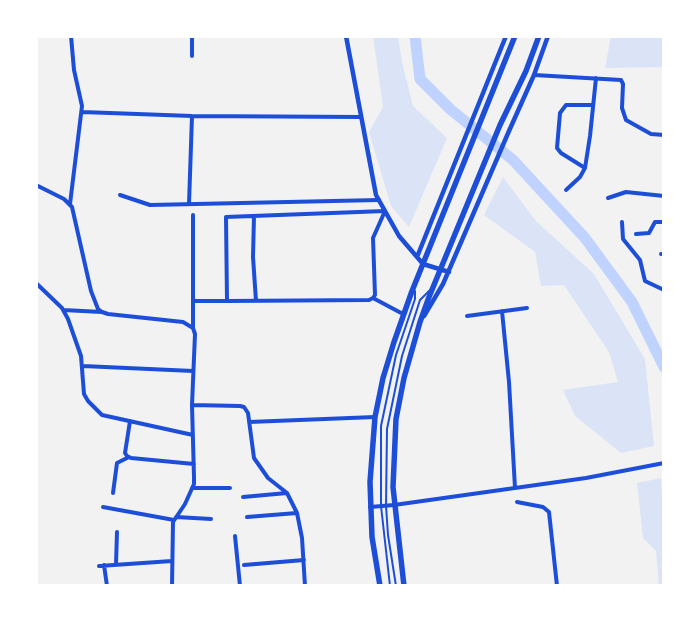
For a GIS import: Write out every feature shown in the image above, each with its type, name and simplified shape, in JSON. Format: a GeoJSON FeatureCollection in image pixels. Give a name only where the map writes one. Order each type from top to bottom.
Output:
{"type":"FeatureCollection","features":[{"type":"Feature","properties":{"kind":"highway"},"geometry":{"type":"LineString","coordinates":[[380,586],[372,537],[370,507],[372,445],[375,416],[383,378],[403,314],[515,36]]}},
{"type":"Feature","properties":{"kind":"highway"},"geometry":{"type":"LineString","coordinates":[[404,586],[394,505],[394,468],[396,419],[404,378],[420,322],[480,173],[500,125],[526,71],[539,36]]}},
{"type":"Feature","properties":{"kind":"street"},"geometry":{"type":"LineString","coordinates":[[69,203],[82,112],[81,98],[73,64],[71,36]]}},
{"type":"Feature","properties":{"kind":"street"},"geometry":{"type":"LineString","coordinates":[[192,36],[192,56]]}},
{"type":"Feature","properties":{"kind":"street"},"geometry":{"type":"LineString","coordinates":[[346,36],[376,195],[399,236],[423,264],[449,272]]}},
{"type":"Feature","properties":{"kind":"street"},"geometry":{"type":"LineString","coordinates":[[418,257],[506,36]]}},
{"type":"Feature","properties":{"kind":"street"},"geometry":{"type":"LineString","coordinates":[[420,322],[444,284],[488,178],[534,75],[548,36]]}},
{"type":"Feature","properties":{"kind":"street"},"geometry":{"type":"LineString","coordinates":[[534,75],[621,80],[623,84],[622,108],[626,120],[651,134],[664,135]]}},
{"type":"Feature","properties":{"kind":"street"},"geometry":{"type":"LineString","coordinates":[[566,190],[585,168],[596,78]]}},
{"type":"Feature","properties":{"kind":"street"},"geometry":{"type":"LineString","coordinates":[[585,168],[561,153],[557,148],[560,113],[566,105],[593,105]]}},
{"type":"Feature","properties":{"kind":"street"},"geometry":{"type":"LineString","coordinates":[[82,112],[192,116],[361,117]]}},
{"type":"Feature","properties":{"kind":"street"},"geometry":{"type":"LineString","coordinates":[[189,204],[192,116]]}},
{"type":"Feature","properties":{"kind":"street"},"geometry":{"type":"LineString","coordinates":[[36,185],[64,199],[72,207],[91,291],[98,309],[102,312]]}},
{"type":"Feature","properties":{"kind":"street"},"geometry":{"type":"LineString","coordinates":[[608,198],[626,192],[664,196]]}},
{"type":"Feature","properties":{"kind":"street"},"geometry":{"type":"LineString","coordinates":[[120,195],[150,205],[379,200]]}},
{"type":"Feature","properties":{"kind":"street"},"geometry":{"type":"LineString","coordinates":[[227,301],[226,217],[385,211]]}},
{"type":"Feature","properties":{"kind":"street"},"geometry":{"type":"LineString","coordinates":[[373,298],[375,295],[373,238],[385,211]]}},
{"type":"Feature","properties":{"kind":"street"},"geometry":{"type":"LineString","coordinates":[[172,586],[172,527],[175,518],[185,504],[194,478],[192,405],[195,334],[193,328],[193,215]]}},
{"type":"Feature","properties":{"kind":"street"},"geometry":{"type":"LineString","coordinates":[[254,216],[256,300]]}},
{"type":"Feature","properties":{"kind":"street"},"geometry":{"type":"LineString","coordinates":[[622,222],[622,239],[640,260],[645,280],[664,290]]}},
{"type":"Feature","properties":{"kind":"street"},"geometry":{"type":"LineString","coordinates":[[636,234],[649,233],[655,222],[664,222]]}},
{"type":"Feature","properties":{"kind":"street"},"geometry":{"type":"LineString","coordinates":[[36,283],[63,310],[68,319],[82,366],[84,394],[88,402],[102,416],[193,435]]}},
{"type":"Feature","properties":{"kind":"street"},"geometry":{"type":"LineString","coordinates":[[193,301],[369,300],[373,298],[403,314]]}},
{"type":"Feature","properties":{"kind":"street"},"geometry":{"type":"LineString","coordinates":[[467,316],[527,308]]}},
{"type":"Feature","properties":{"kind":"street"},"geometry":{"type":"LineString","coordinates":[[63,310],[102,312],[183,322],[193,328]]}},
{"type":"Feature","properties":{"kind":"street"},"geometry":{"type":"LineString","coordinates":[[502,311],[509,382],[515,488]]}},
{"type":"Feature","properties":{"kind":"street"},"geometry":{"type":"LineString","coordinates":[[82,366],[193,371]]}},
{"type":"Feature","properties":{"kind":"street"},"geometry":{"type":"LineString","coordinates":[[192,405],[240,406],[244,407],[248,413],[254,458],[268,478],[287,493],[298,514],[302,538],[305,586]]}},
{"type":"Feature","properties":{"kind":"street"},"geometry":{"type":"LineString","coordinates":[[249,422],[375,416]]}},
{"type":"Feature","properties":{"kind":"street"},"geometry":{"type":"LineString","coordinates":[[129,457],[125,453],[130,421]]}},
{"type":"Feature","properties":{"kind":"street"},"geometry":{"type":"LineString","coordinates":[[113,493],[117,462],[129,457],[194,464]]}},
{"type":"Feature","properties":{"kind":"street"},"geometry":{"type":"LineString","coordinates":[[370,507],[586,478],[664,463]]}},
{"type":"Feature","properties":{"kind":"street"},"geometry":{"type":"LineString","coordinates":[[192,488],[230,488]]}},
{"type":"Feature","properties":{"kind":"street"},"geometry":{"type":"LineString","coordinates":[[243,497],[287,493]]}},
{"type":"Feature","properties":{"kind":"street"},"geometry":{"type":"LineString","coordinates":[[517,502],[542,507],[549,512],[557,586]]}},
{"type":"Feature","properties":{"kind":"street"},"geometry":{"type":"LineString","coordinates":[[104,507],[175,518],[212,519]]}},
{"type":"Feature","properties":{"kind":"street"},"geometry":{"type":"LineString","coordinates":[[247,517],[298,514]]}},
{"type":"Feature","properties":{"kind":"street"},"geometry":{"type":"LineString","coordinates":[[116,564],[117,532]]}},
{"type":"Feature","properties":{"kind":"street"},"geometry":{"type":"LineString","coordinates":[[235,536],[240,586]]}},
{"type":"Feature","properties":{"kind":"street"},"geometry":{"type":"LineString","coordinates":[[244,565],[304,560]]}},
{"type":"Feature","properties":{"kind":"street"},"geometry":{"type":"LineString","coordinates":[[99,566],[172,561]]}},
{"type":"Feature","properties":{"kind":"street"},"geometry":{"type":"LineString","coordinates":[[104,565],[107,586]]}},
{"type":"Feature","properties":{"kind":"lane"},"geometry":{"type":"LineString","coordinates":[[390,586],[381,506],[382,424],[396,355],[415,299],[414,286]]}},
{"type":"Feature","properties":{"kind":"lane"},"geometry":{"type":"LineString","coordinates":[[396,586],[388,535],[386,506],[387,429],[394,387],[420,300],[422,296],[434,287]]}},
{"type":"Feature","properties":{"kind":"shaded area"},"geometry":{"type":"Polygon","coordinates":[[[373,36],[398,36],[402,62],[413,106],[447,138],[409,227],[391,206],[369,132],[383,107],[373,36]]]}},
{"type":"Feature","properties":{"kind":"shaded area"},"geometry":{"type":"Polygon","coordinates":[[[611,36],[664,36],[664,67],[605,68],[611,36]]]}},
{"type":"Feature","properties":{"kind":"shaded area"},"geometry":{"type":"Polygon","coordinates":[[[503,177],[535,220],[594,274],[645,359],[654,446],[621,453],[575,416],[563,390],[618,382],[609,352],[564,285],[541,286],[535,252],[484,215],[503,177]]]}},
{"type":"Feature","properties":{"kind":"shaded area"},"geometry":{"type":"Polygon","coordinates":[[[661,478],[664,524],[664,586],[659,586],[656,551],[643,538],[637,483],[661,478]]]}},
{"type":"Feature","properties":{"kind":"waterway"},"geometry":{"type":"LineString","coordinates":[[415,36],[420,79],[450,109],[513,160],[585,238],[632,302],[664,367]]}}]}
